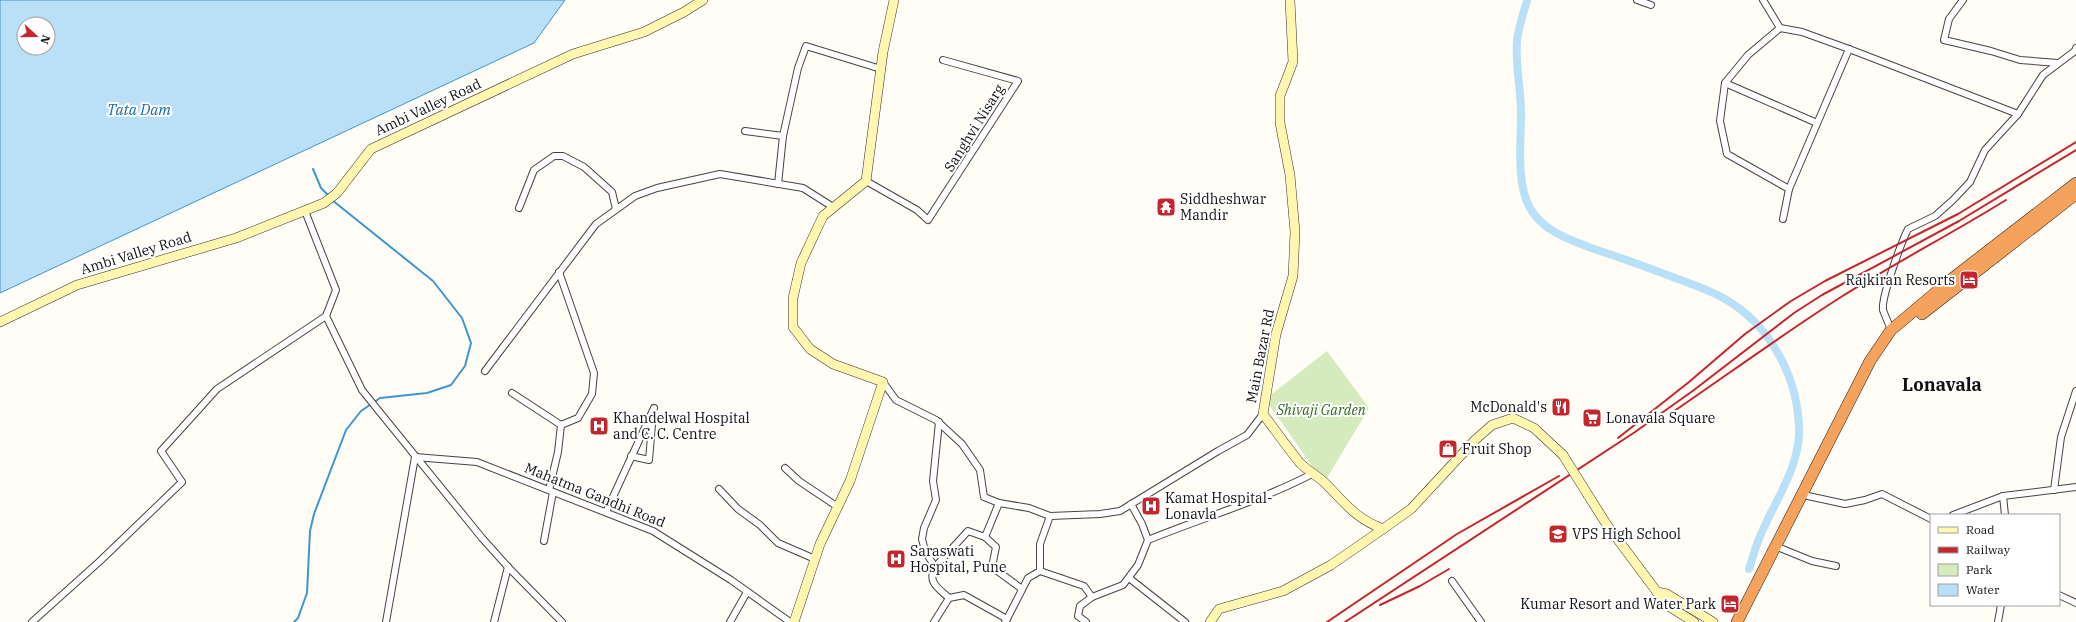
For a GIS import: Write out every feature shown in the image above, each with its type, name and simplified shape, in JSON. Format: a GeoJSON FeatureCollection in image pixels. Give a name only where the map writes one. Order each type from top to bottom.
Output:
{"type":"FeatureCollection","features":[{"type":"Feature","properties":{"kind":"highway"},"geometry":{"type":"LineString","coordinates":[[1737,622],[1870,361],[1891,330],[1953,278],[2076,183]]}},
{"type":"Feature","properties":{"kind":"highway"},"geometry":{"type":"LineString","coordinates":[[1741,622],[1808,496],[1874,364],[1895,336],[1920,314],[2076,194]]}},
{"type":"Feature","properties":{"kind":"main road","name":"Ambi Valley Road"},"geometry":{"type":"LineString","coordinates":[[0,322],[77,285],[236,238],[324,203],[337,193],[371,149],[573,54],[644,32],[684,12],[703,0]]}},
{"type":"Feature","properties":{"kind":"main road"},"geometry":{"type":"LineString","coordinates":[[794,622],[820,544],[850,481],[884,382],[834,364],[810,349],[793,327],[793,298],[801,262],[822,216],[866,181],[881,69],[894,0]]}},
{"type":"Feature","properties":{"kind":"main road","name":"Main Bazar Rd"},"geometry":{"type":"LineString","coordinates":[[1290,0],[1293,62],[1280,96],[1280,123],[1290,174],[1296,232],[1293,268],[1276,334],[1263,414],[1300,462],[1324,483],[1350,511],[1371,524],[1383,529]]}},
{"type":"Feature","properties":{"kind":"main road"},"geometry":{"type":"LineString","coordinates":[[1210,622],[1219,609],[1283,591],[1331,565],[1411,508],[1475,440],[1492,425],[1513,418],[1534,428],[1563,455],[1607,525],[1657,592],[1662,602],[1694,622]]}},
{"type":"Feature","properties":{"kind":"main road"},"geometry":{"type":"LineString","coordinates":[[1657,592],[1667,594],[1713,622]]}},
{"type":"Feature","properties":{"kind":"street"},"geometry":{"type":"LineString","coordinates":[[1637,0],[1651,5]]}},
{"type":"Feature","properties":{"kind":"street"},"geometry":{"type":"LineString","coordinates":[[1763,0],[1780,28],[1802,32],[2018,114]]}},
{"type":"Feature","properties":{"kind":"street"},"geometry":{"type":"LineString","coordinates":[[1963,0],[1949,19],[1944,40],[1991,51],[2020,60],[2058,63]]}},
{"type":"Feature","properties":{"kind":"street"},"geometry":{"type":"LineString","coordinates":[[1780,28],[1748,55],[1725,83],[1720,121],[1727,154],[1789,189]]}},
{"type":"Feature","properties":{"kind":"street"},"geometry":{"type":"LineString","coordinates":[[778,184],[783,136],[798,68],[806,46],[881,69]]}},
{"type":"Feature","properties":{"kind":"street"},"geometry":{"type":"LineString","coordinates":[[1891,330],[1883,309],[1884,301],[1895,263],[1908,229],[1935,216],[1970,182],[1985,150],[2018,114],[2043,75],[2076,48]]}},
{"type":"Feature","properties":{"kind":"street"},"geometry":{"type":"LineString","coordinates":[[1783,219],[1789,189],[1848,49]]}},
{"type":"Feature","properties":{"kind":"street","name":"Sanghvi Nisarg"},"geometry":{"type":"LineString","coordinates":[[866,181],[917,210],[928,220],[1018,81],[943,60]]}},
{"type":"Feature","properties":{"kind":"street"},"geometry":{"type":"LineString","coordinates":[[1725,83],[1817,123]]}},
{"type":"Feature","properties":{"kind":"street"},"geometry":{"type":"LineString","coordinates":[[745,131],[783,136]]}},
{"type":"Feature","properties":{"kind":"street"},"geometry":{"type":"LineString","coordinates":[[519,208],[534,170],[554,156],[563,156],[584,167],[612,192],[616,209]]}},
{"type":"Feature","properties":{"kind":"street"},"geometry":{"type":"LineString","coordinates":[[485,371],[596,224],[635,196],[657,188],[720,174],[803,188],[833,207]]}},
{"type":"Feature","properties":{"kind":"street"},"geometry":{"type":"LineString","coordinates":[[32,622],[100,561],[182,482],[161,451],[217,388],[326,316],[336,290],[305,211]]}},
{"type":"Feature","properties":{"kind":"street"},"geometry":{"type":"LineString","coordinates":[[559,272],[594,373],[592,394],[578,418],[561,425]]}},
{"type":"Feature","properties":{"kind":"street"},"geometry":{"type":"LineString","coordinates":[[326,316],[362,390],[415,457],[508,567],[562,622]]}},
{"type":"Feature","properties":{"kind":"street"},"geometry":{"type":"LineString","coordinates":[[884,382],[896,400],[939,422],[962,444],[980,470],[984,497],[999,503],[1029,508],[1050,516],[1100,514],[1120,511],[1247,435],[1263,414]]}},
{"type":"Feature","properties":{"kind":"street"},"geometry":{"type":"LineString","coordinates":[[2054,490],[2061,437],[2076,391]]}},
{"type":"Feature","properties":{"kind":"street"},"geometry":{"type":"LineString","coordinates":[[512,393],[561,425]]}},
{"type":"Feature","properties":{"kind":"street"},"geometry":{"type":"LineString","coordinates":[[606,512],[654,408],[649,460],[632,456]]}},
{"type":"Feature","properties":{"kind":"street"},"geometry":{"type":"LineString","coordinates":[[935,567],[925,551],[922,539],[924,528],[936,500],[933,481],[939,422]]}},
{"type":"Feature","properties":{"kind":"street"},"geometry":{"type":"LineString","coordinates":[[544,541],[561,425]]}},
{"type":"Feature","properties":{"kind":"street"},"geometry":{"type":"LineString","coordinates":[[386,622],[415,457]]}},
{"type":"Feature","properties":{"kind":"street","name":"Mahatma Gandhi Road"},"geometry":{"type":"LineString","coordinates":[[415,457],[477,462],[652,531],[747,592],[790,622]]}},
{"type":"Feature","properties":{"kind":"street"},"geometry":{"type":"LineString","coordinates":[[785,468],[799,481],[838,507]]}},
{"type":"Feature","properties":{"kind":"street"},"geometry":{"type":"LineString","coordinates":[[1148,540],[1235,506],[1279,491],[1312,474]]}},
{"type":"Feature","properties":{"kind":"street"},"geometry":{"type":"LineString","coordinates":[[1956,514],[2003,496],[2076,487]]}},
{"type":"Feature","properties":{"kind":"street"},"geometry":{"type":"LineString","coordinates":[[718,489],[738,509],[760,524],[778,543],[815,559]]}},
{"type":"Feature","properties":{"kind":"street"},"geometry":{"type":"LineString","coordinates":[[1808,496],[1845,504],[1865,500],[1882,494],[1930,518]]}},
{"type":"Feature","properties":{"kind":"street"},"geometry":{"type":"LineString","coordinates":[[2003,496],[2005,514]]}},
{"type":"Feature","properties":{"kind":"street"},"geometry":{"type":"LineString","coordinates":[[985,537],[999,503]]}},
{"type":"Feature","properties":{"kind":"street"},"geometry":{"type":"LineString","coordinates":[[1086,622],[1078,616],[1080,606],[1092,597],[1123,585],[1138,565],[1148,540],[1142,524],[1131,504]]}},
{"type":"Feature","properties":{"kind":"street"},"geometry":{"type":"LineString","coordinates":[[1040,571],[1040,544],[1050,516]]}},
{"type":"Feature","properties":{"kind":"street"},"geometry":{"type":"LineString","coordinates":[[949,598],[933,584],[932,573],[935,567],[968,531],[985,537],[996,547],[992,567],[1022,589]]}},
{"type":"Feature","properties":{"kind":"street"},"geometry":{"type":"LineString","coordinates":[[1780,548],[1812,561],[1836,566]]}},
{"type":"Feature","properties":{"kind":"street"},"geometry":{"type":"LineString","coordinates":[[494,622],[508,567]]}},
{"type":"Feature","properties":{"kind":"street"},"geometry":{"type":"LineString","coordinates":[[934,622],[949,598],[964,595],[1006,621],[1028,578],[1040,571],[1084,586],[1092,597]]}},
{"type":"Feature","properties":{"kind":"street"},"geometry":{"type":"LineString","coordinates":[[1129,578],[1185,622]]}},
{"type":"Feature","properties":{"kind":"street"},"geometry":{"type":"LineString","coordinates":[[1452,581],[1481,622]]}},
{"type":"Feature","properties":{"kind":"street"},"geometry":{"type":"LineString","coordinates":[[730,622],[747,592]]}},
{"type":"Feature","properties":{"kind":"street"},"geometry":{"type":"LineString","coordinates":[[2060,595],[2076,603]]}},
{"type":"Feature","properties":{"kind":"street"},"geometry":{"type":"LineString","coordinates":[[1998,622],[2001,606]]}},
{"type":"Feature","properties":{"kind":"green space","name":"Shivaji Garden"},"geometry":{"type":"Polygon","coordinates":[[[1327,351],[1369,408],[1324,483],[1265,399],[1327,351]]]}},
{"type":"Feature","properties":{"kind":"water","name":"Tata Dam"},"geometry":{"type":"Polygon","coordinates":[[[0,0],[565,0],[534,43],[0,293],[0,0]]]}},
{"type":"Feature","properties":{"kind":"waterway"},"geometry":{"type":"LineString","coordinates":[[1527,1],[1517,40],[1517,67],[1521,104],[1521,175],[1523,187],[1530,208],[1543,223],[1559,235],[1698,286],[1725,299],[1742,310],[1757,324],[1769,340],[1780,357],[1788,375],[1798,415],[1799,435],[1797,448],[1790,473],[1759,538],[1749,569]]}},
{"type":"Feature","properties":{"kind":"waterway"},"geometry":{"type":"LineString","coordinates":[[313,169],[321,188],[328,195]]}},
{"type":"Feature","properties":{"kind":"waterway"},"geometry":{"type":"LineString","coordinates":[[294,622],[298,618],[307,593],[310,531],[314,514],[346,430],[361,411],[380,398],[427,393],[451,385],[465,366],[471,343],[462,318],[433,281],[332,200]]}},
{"type":"Feature","properties":{"kind":"railway"},"geometry":{"type":"LineString","coordinates":[[1618,438],[1689,382],[1745,334],[1791,301],[1825,281],[1958,214],[2076,142]]}},
{"type":"Feature","properties":{"kind":"railway"},"geometry":{"type":"LineString","coordinates":[[1345,622],[1635,432],[1694,390],[1794,313],[1822,295],[1959,221],[2076,150]]}},
{"type":"Feature","properties":{"kind":"railway"},"geometry":{"type":"LineString","coordinates":[[1670,414],[1819,311],[1882,272],[2006,200]]}},
{"type":"Feature","properties":{"kind":"railway"},"geometry":{"type":"LineString","coordinates":[[1327,622],[1457,534],[1559,476]]}},
{"type":"Feature","properties":{"kind":"railway"},"geometry":{"type":"LineString","coordinates":[[1380,605],[1420,586],[1449,569]]}},
{"type":"Feature","properties":{"kind":"place","name":"Siddheshwar Mandir"},"geometry":{"type":"Point","coordinates":[1166,207]}},
{"type":"Feature","properties":{"kind":"place","name":"Rajkiran Resorts"},"geometry":{"type":"Point","coordinates":[1969,280]}},
{"type":"Feature","properties":{"kind":"place","name":"McDonald's"},"geometry":{"type":"Point","coordinates":[1561,407]}},
{"type":"Feature","properties":{"kind":"place","name":"Lonavala Square"},"geometry":{"type":"Point","coordinates":[1592,418]}},
{"type":"Feature","properties":{"kind":"place","name":"Khandelwal Hospital and C. C. Centre"},"geometry":{"type":"Point","coordinates":[599,426]}},
{"type":"Feature","properties":{"kind":"place","name":"Fruit Shop"},"geometry":{"type":"Point","coordinates":[1448,449]}},
{"type":"Feature","properties":{"kind":"place","name":"Kamat Hospital- Lonavla"},"geometry":{"type":"Point","coordinates":[1151,506]}},
{"type":"Feature","properties":{"kind":"place","name":"VPS High School"},"geometry":{"type":"Point","coordinates":[1558,534]}},
{"type":"Feature","properties":{"kind":"place","name":"Saraswati Hospital, Pune"},"geometry":{"type":"Point","coordinates":[896,559]}},
{"type":"Feature","properties":{"kind":"place","name":"Kumar Resort and Water Park"},"geometry":{"type":"Point","coordinates":[1730,604]}},
{"type":"Feature","properties":{"kind":"district","name":"Lonavala"},"geometry":{"type":"Point","coordinates":[1942,384]}}]}
